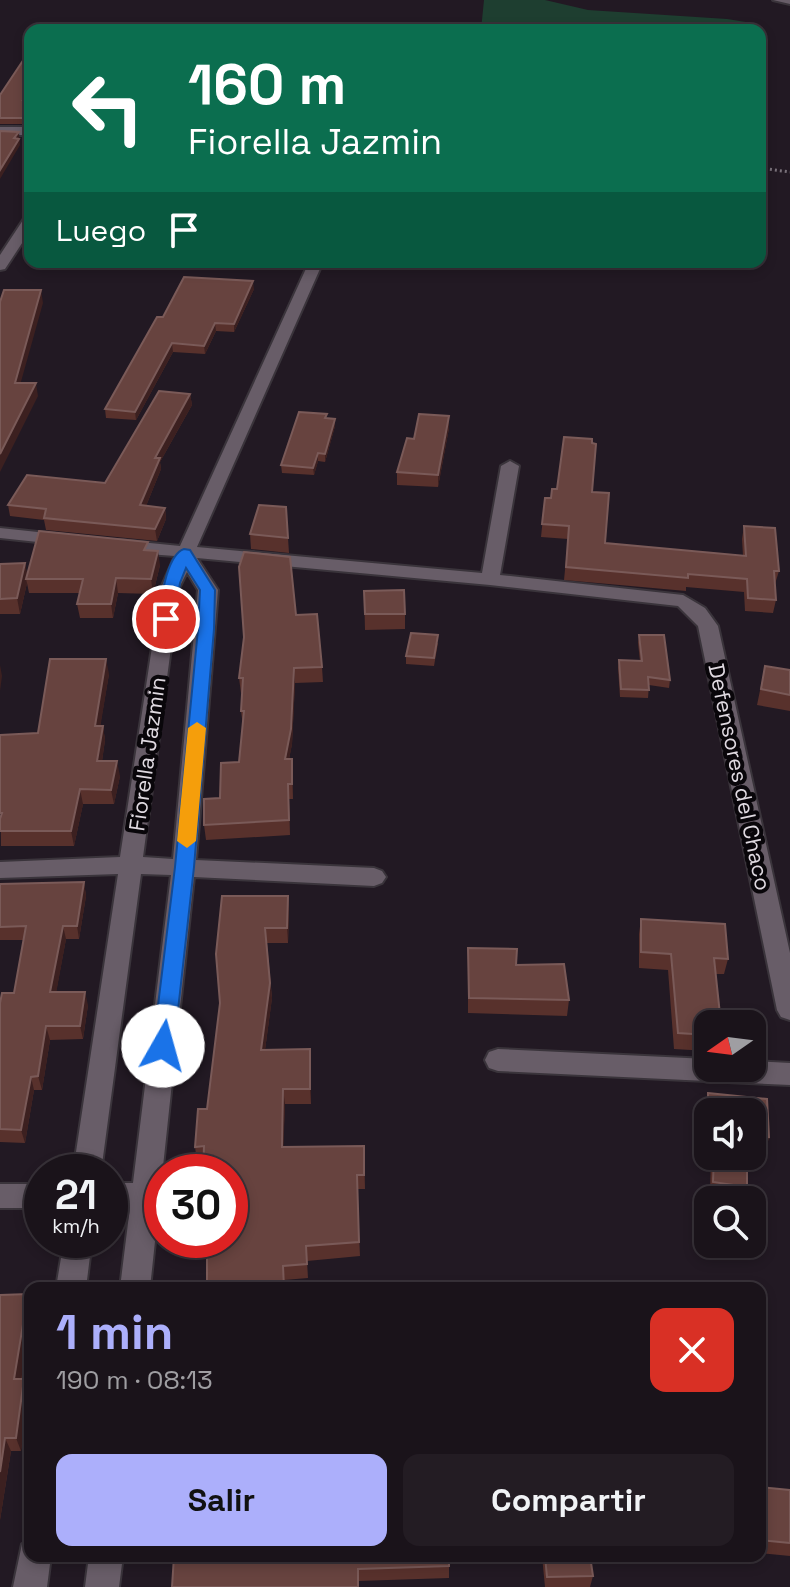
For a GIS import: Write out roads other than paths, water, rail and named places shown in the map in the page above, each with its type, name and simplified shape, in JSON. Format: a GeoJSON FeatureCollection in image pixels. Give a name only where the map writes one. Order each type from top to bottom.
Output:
{"type":"FeatureCollection","features":[{"type":"Feature","properties":{"kind":"street"},"geometry":{"type":"LineString","coordinates":[[0,131],[24,131]]}},
{"type":"Feature","properties":{"kind":"street"},"geometry":{"type":"LineString","coordinates":[[0,266],[24,229]]}},
{"type":"Feature","properties":{"kind":"street"},"geometry":{"type":"LineString","coordinates":[[184,553],[313,268]]}},
{"type":"Feature","properties":{"kind":"street"},"geometry":{"type":"LineString","coordinates":[[0,533],[184,553],[490,579],[510,466]]}},
{"type":"Feature","properties":{"kind":"street","name":"Fiorella Jazmin"},"geometry":{"type":"LineString","coordinates":[[90,1154],[170,588],[184,553]]}},
{"type":"Feature","properties":{"kind":"street","name":"Fiorella Jazmin"},"geometry":{"type":"LineString","coordinates":[[151,1154],[184,867],[208,590],[184,553]]}},
{"type":"Feature","properties":{"kind":"street","name":"Defensores del Chaco"},"geometry":{"type":"LineString","coordinates":[[490,579],[683,601],[698,612],[708,626],[790,1010]]}},
{"type":"Feature","properties":{"kind":"street"},"geometry":{"type":"LineString","coordinates":[[0,870],[131,865],[374,877]]}},
{"type":"Feature","properties":{"kind":"street"},"geometry":{"type":"LineString","coordinates":[[498,1060],[790,1074]]}},
{"type":"Feature","properties":{"kind":"street"},"geometry":{"type":"LineString","coordinates":[[0,1196],[24,1196]]}},
{"type":"Feature","properties":{"kind":"street","name":"Fiorella Jazmin"},"geometry":{"type":"LineString","coordinates":[[136,1282],[144,1212]]}},
{"type":"Feature","properties":{"kind":"street"},"geometry":{"type":"LineString","coordinates":[[72,1282],[75,1258]]}},
{"type":"Feature","properties":{"kind":"street"},"geometry":{"type":"LineString","coordinates":[[30,1587],[33,1562]]}},
{"type":"Feature","properties":{"kind":"street"},"geometry":{"type":"LineString","coordinates":[[102,1587],[105,1562]]}},
{"type":"Feature","properties":{"kind":"lane"},"geometry":{"type":"LineString","coordinates":[[777,0],[790,1]]}}]}
